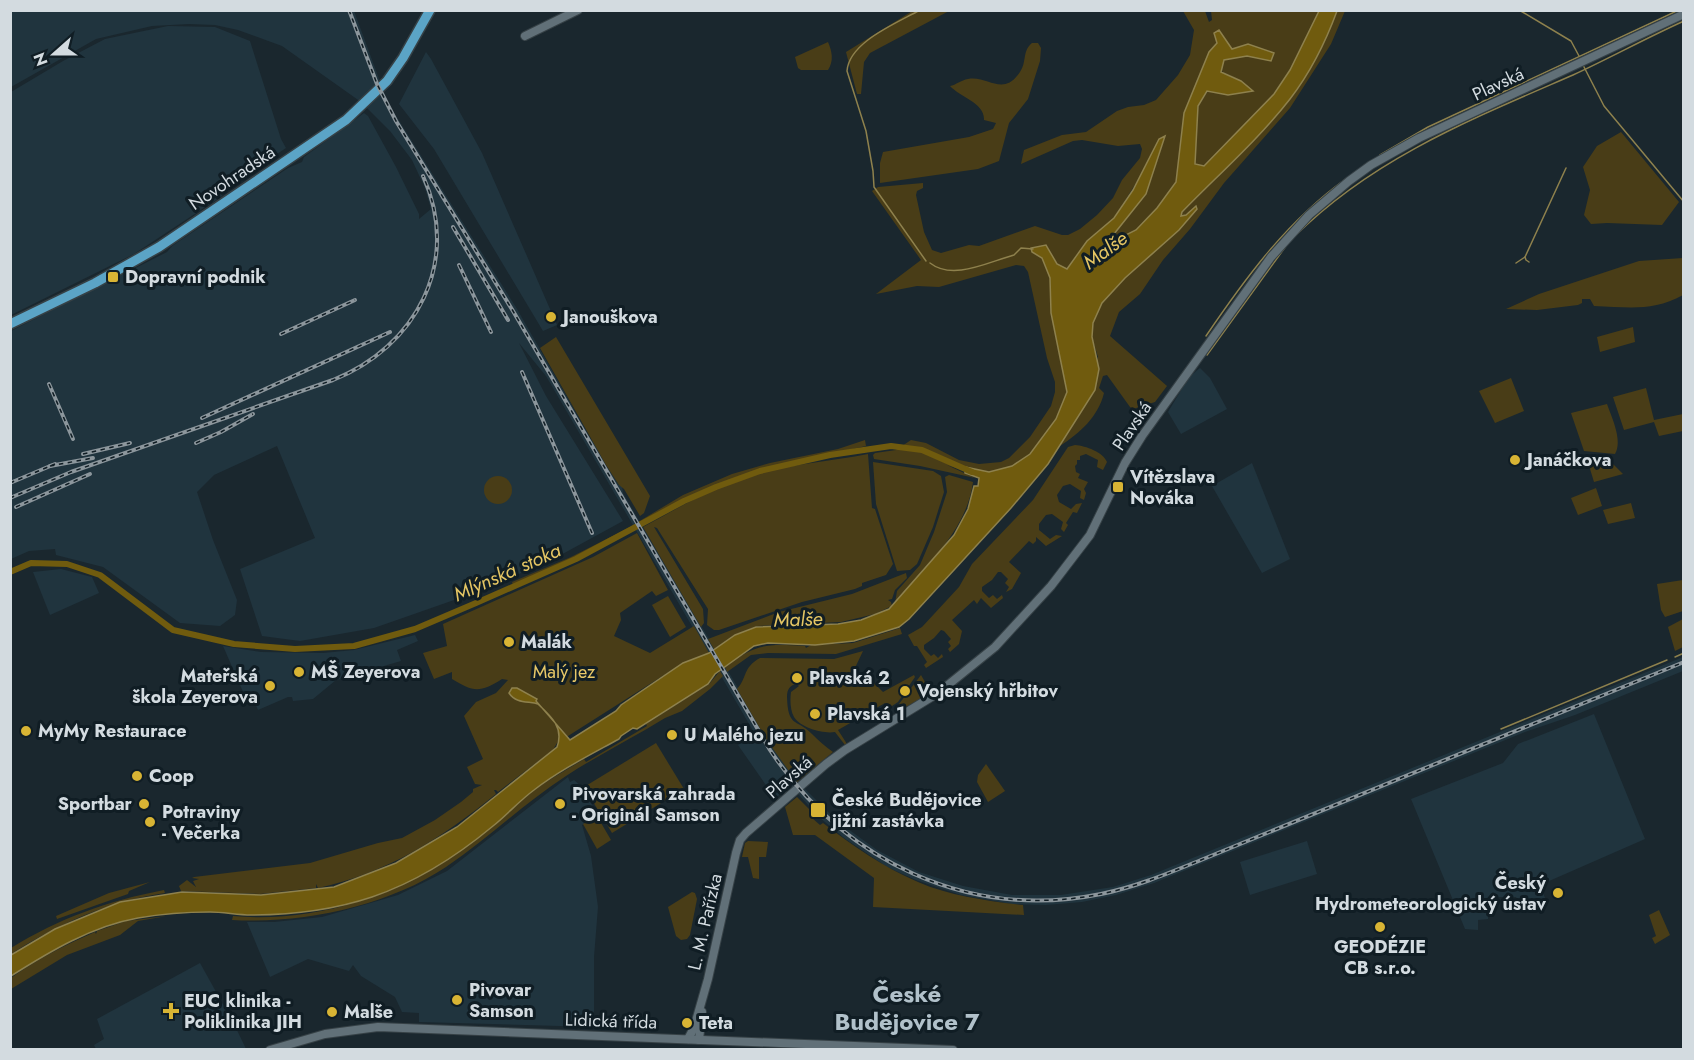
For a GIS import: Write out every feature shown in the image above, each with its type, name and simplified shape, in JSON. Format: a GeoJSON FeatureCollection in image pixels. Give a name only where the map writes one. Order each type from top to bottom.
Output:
{"type":"FeatureCollection","features":[{"type":"Feature","properties":{"kind":"main road","name":"Novohradská"},"geometry":{"type":"LineString","coordinates":[[10,324],[95,283],[159,247],[346,120],[380,90],[392,75],[430,10]]}},
{"type":"Feature","properties":{"kind":"street"},"geometry":{"type":"LineString","coordinates":[[525,36],[578,10]]}},
{"type":"Feature","properties":{"kind":"street","name":"Plavská"},"geometry":{"type":"LineString","coordinates":[[739,844],[746,833],[831,760],[938,693],[963,674],[995,647],[1051,586],[1090,535],[1125,464],[1145,430],[1257,274],[1309,215],[1349,181],[1394,152],[1439,128],[1683,14]]}},
{"type":"Feature","properties":{"kind":"street","name":"L. M. Pařízka"},"geometry":{"type":"LineString","coordinates":[[700,1006],[739,844]]}},
{"type":"Feature","properties":{"kind":"street"},"geometry":{"type":"LineString","coordinates":[[688,1039],[694,1028],[700,1006]]}},
{"type":"Feature","properties":{"kind":"street"},"geometry":{"type":"LineString","coordinates":[[699,1040],[702,1009],[700,1006]]}},
{"type":"Feature","properties":{"kind":"street","name":"Lidická třída"},"geometry":{"type":"LineString","coordinates":[[270,1050],[322,1034],[378,1027],[953,1050]]}},
{"type":"Feature","properties":{"kind":"shaded area"},"geometry":{"type":"Polygon","coordinates":[[[11,11],[354,11],[388,103],[517,309],[592,441],[596,443],[606,465],[622,486],[623,493],[638,519],[773,747],[801,785],[837,821],[877,850],[919,872],[963,886],[1012,895],[1061,895],[1113,887],[1151,875],[1683,657],[1683,671],[1575,715],[1525,732],[1154,883],[1116,895],[1082,902],[1046,905],[1011,904],[961,895],[916,880],[887,867],[844,838],[819,817],[791,786],[775,798],[738,745],[745,740],[743,736],[752,729],[546,376],[519,343],[546,396],[623,521],[546,563],[457,599],[374,628],[300,641],[262,636],[240,569],[315,538],[277,446],[214,475],[197,492],[237,600],[235,615],[220,626],[180,623],[103,567],[56,555],[55,549],[29,551],[11,559],[11,331],[167,252],[172,246],[288,168],[302,162],[304,157],[364,113],[368,116],[396,167],[419,214],[419,219],[431,209],[425,188],[412,160],[390,131],[361,102],[282,46],[238,30],[215,25],[152,26],[96,39],[11,87],[11,11]]]}},
{"type":"Feature","properties":{"kind":"shaded area"},"geometry":{"type":"Polygon","coordinates":[[[168,26],[215,27],[250,41],[281,139],[286,148],[220,192],[222,196],[134,254],[11,315],[11,92],[105,39],[168,26]]]}},
{"type":"Feature","properties":{"kind":"shaded area"},"geometry":{"type":"Polygon","coordinates":[[[426,52],[482,153],[557,325],[543,331],[434,149],[399,104],[426,52]]]}},
{"type":"Feature","properties":{"kind":"shaded area"},"geometry":{"type":"Polygon","coordinates":[[[1200,368],[1210,378],[1227,409],[1181,434],[1168,412],[1189,377],[1200,368]]]}},
{"type":"Feature","properties":{"kind":"shaded area"},"geometry":{"type":"Polygon","coordinates":[[[1252,463],[1290,559],[1262,573],[1212,486],[1252,463]]]}},
{"type":"Feature","properties":{"kind":"shaded area"},"geometry":{"type":"Polygon","coordinates":[[[61,569],[92,577],[99,593],[50,615],[33,572],[61,569]]]}},
{"type":"Feature","properties":{"kind":"shaded area","name":"MŠ Zeyerova"},"geometry":{"type":"Polygon","coordinates":[[[415,635],[418,641],[397,650],[401,661],[336,680],[313,699],[293,701],[292,697],[288,697],[258,710],[250,692],[244,694],[223,646],[261,652],[323,653],[354,650],[415,635]]]}},
{"type":"Feature","properties":{"kind":"shaded area"},"geometry":{"type":"Polygon","coordinates":[[[1594,714],[1645,839],[1540,885],[1547,903],[1524,912],[1516,897],[1489,897],[1488,919],[1478,920],[1478,930],[1465,929],[1411,799],[1503,763],[1518,744],[1594,714]]]}},
{"type":"Feature","properties":{"kind":"shaded area"},"geometry":{"type":"Polygon","coordinates":[[[568,777],[570,782],[574,780],[582,787],[598,815],[582,825],[591,856],[598,907],[594,957],[594,1027],[419,1022],[419,1013],[402,1012],[395,997],[361,976],[353,965],[349,971],[308,959],[270,977],[247,922],[322,917],[398,895],[447,871],[568,777]]]}},
{"type":"Feature","properties":{"kind":"shaded area"},"geometry":{"type":"Polygon","coordinates":[[[1307,841],[1317,874],[1250,895],[1240,862],[1307,841]]]}},
{"type":"Feature","properties":{"kind":"shaded area"},"geometry":{"type":"Polygon","coordinates":[[[200,963],[246,1049],[96,1049],[94,1045],[104,1039],[97,1019],[200,963]]]}},
{"type":"Feature","properties":{"kind":"green space"},"geometry":{"type":"Polygon","coordinates":[[[914,10],[949,11],[870,53],[864,62],[861,94],[857,94],[846,52],[914,10]]]}},
{"type":"Feature","properties":{"kind":"green space"},"geometry":{"type":"Polygon","coordinates":[[[1183,11],[1205,11],[1209,22],[1212,20],[1211,11],[1319,11],[1290,70],[1274,94],[1204,166],[1195,164],[1198,106],[1208,91],[1228,95],[1241,81],[1221,71],[1224,60],[1247,56],[1271,61],[1274,54],[1248,44],[1232,49],[1219,30],[1217,43],[1209,52],[1184,113],[1176,182],[1157,208],[1136,230],[1116,240],[1113,234],[1146,194],[1165,137],[1114,218],[1087,241],[1067,269],[1057,264],[1046,245],[1032,252],[1042,258],[1050,278],[1051,313],[1067,392],[1056,419],[1030,454],[1012,466],[989,472],[966,468],[965,471],[947,465],[975,478],[874,459],[875,453],[896,450],[911,440],[926,443],[959,460],[979,464],[1001,462],[1009,458],[1030,437],[1051,406],[1055,382],[1047,358],[1028,272],[1024,266],[1016,265],[939,287],[917,286],[876,294],[921,260],[872,191],[878,187],[923,183],[923,188],[917,191],[916,195],[924,232],[932,250],[941,253],[969,245],[979,246],[1035,226],[1062,235],[1068,235],[1080,229],[1113,198],[1122,180],[1140,158],[1142,149],[1140,144],[1118,146],[1082,140],[1073,141],[1021,164],[1024,150],[1062,135],[1086,132],[1117,111],[1156,100],[1178,75],[1190,55],[1194,30],[1183,11]]]}},
{"type":"Feature","properties":{"kind":"green space"},"geometry":{"type":"Polygon","coordinates":[[[1337,11],[1345,11],[1331,44],[1290,108],[1224,183],[1190,229],[1163,260],[1140,294],[1119,312],[1110,336],[1167,386],[1155,402],[1133,409],[1107,375],[1103,376],[1099,388],[1104,393],[1093,417],[1081,430],[1060,446],[1075,421],[1098,357],[1092,338],[1093,323],[1102,303],[1125,278],[1179,230],[1196,206],[1186,216],[1181,216],[1182,212],[1278,114],[1317,56],[1337,11]]]}},
{"type":"Feature","properties":{"kind":"green space"},"geometry":{"type":"Polygon","coordinates":[[[828,42],[832,56],[828,70],[798,68],[795,57],[828,42]]]}},
{"type":"Feature","properties":{"kind":"green space"},"geometry":{"type":"Polygon","coordinates":[[[1032,43],[1038,43],[1041,48],[1040,61],[1028,99],[1009,123],[999,161],[978,169],[880,183],[880,163],[883,152],[969,137],[993,129],[996,123],[984,120],[981,109],[950,86],[975,79],[1001,85],[1008,84],[1020,72],[1027,50],[1032,43]]]}},
{"type":"Feature","properties":{"kind":"green space"},"geometry":{"type":"Polygon","coordinates":[[[1621,132],[1679,202],[1662,225],[1591,224],[1584,215],[1590,190],[1583,167],[1597,146],[1621,132]]]}},
{"type":"Feature","properties":{"kind":"green space"},"geometry":{"type":"Polygon","coordinates":[[[1683,258],[1683,295],[1661,304],[1640,307],[1594,306],[1590,299],[1582,299],[1582,303],[1578,305],[1537,310],[1506,309],[1539,294],[1639,261],[1683,258]]]}},
{"type":"Feature","properties":{"kind":"green space"},"geometry":{"type":"Polygon","coordinates":[[[1633,327],[1635,342],[1600,352],[1597,337],[1633,327]]]}},
{"type":"Feature","properties":{"kind":"green space"},"geometry":{"type":"Polygon","coordinates":[[[556,337],[650,496],[644,513],[640,516],[606,465],[540,348],[556,337]]]}},
{"type":"Feature","properties":{"kind":"green space"},"geometry":{"type":"Polygon","coordinates":[[[1511,378],[1524,411],[1495,423],[1479,391],[1511,378]]]}},
{"type":"Feature","properties":{"kind":"green space"},"geometry":{"type":"Polygon","coordinates":[[[1646,388],[1654,420],[1683,414],[1683,431],[1659,436],[1654,422],[1624,430],[1613,397],[1646,388]]]}},
{"type":"Feature","properties":{"kind":"green space"},"geometry":{"type":"Polygon","coordinates":[[[1607,404],[1617,436],[1615,454],[1584,451],[1571,413],[1607,404]]]}},
{"type":"Feature","properties":{"kind":"green space"},"geometry":{"type":"Polygon","coordinates":[[[865,440],[866,446],[740,476],[680,502],[640,524],[638,522],[683,495],[732,474],[770,463],[838,449],[865,440]]]}},
{"type":"Feature","properties":{"kind":"green space"},"geometry":{"type":"Polygon","coordinates":[[[1075,445],[1094,450],[1107,462],[1103,470],[1097,467],[1098,460],[1086,454],[1077,460],[1075,466],[1076,472],[1080,474],[1078,478],[1088,482],[1084,489],[1086,493],[1084,500],[1080,498],[1081,491],[1070,484],[1063,486],[1057,495],[1059,502],[1071,509],[1076,504],[1082,503],[1077,513],[1073,512],[1066,523],[1068,525],[1064,532],[1061,529],[1063,522],[1052,514],[1046,515],[1039,524],[1039,530],[1050,539],[1056,535],[1062,536],[1046,546],[1036,537],[1033,544],[1029,541],[1009,562],[1021,573],[1012,589],[1006,592],[1009,587],[1005,583],[1008,579],[998,572],[982,587],[982,591],[989,598],[993,595],[997,599],[1002,595],[1003,598],[991,608],[981,598],[977,604],[974,600],[952,620],[962,631],[959,644],[950,652],[948,649],[951,646],[948,642],[951,639],[941,630],[924,645],[924,649],[931,656],[934,654],[938,658],[942,654],[943,657],[926,668],[924,665],[927,662],[908,635],[922,627],[959,587],[972,564],[1033,500],[1068,447],[1075,445]]]}},
{"type":"Feature","properties":{"kind":"green space"},"geometry":{"type":"Polygon","coordinates":[[[868,454],[872,508],[875,509],[893,564],[886,575],[862,583],[862,586],[855,589],[802,602],[714,630],[707,625],[708,609],[657,528],[654,527],[703,609],[704,623],[701,627],[643,527],[700,497],[743,478],[786,467],[868,454]]]}},
{"type":"Feature","properties":{"kind":"green space"},"geometry":{"type":"Polygon","coordinates":[[[1587,459],[1612,463],[1623,474],[1594,482],[1587,459]]]}},
{"type":"Feature","properties":{"kind":"green space"},"geometry":{"type":"Polygon","coordinates":[[[873,462],[933,471],[941,476],[944,492],[933,527],[917,564],[910,570],[897,571],[876,504],[873,462]]]}},
{"type":"Feature","properties":{"kind":"green space"},"geometry":{"type":"Polygon","coordinates":[[[949,475],[973,482],[962,517],[943,547],[895,603],[897,591],[920,565],[934,532],[947,492],[945,477],[949,475]]]}},
{"type":"Feature","properties":{"kind":"green space"},"geometry":{"type":"Polygon","coordinates":[[[498,476],[508,480],[512,490],[508,500],[498,504],[488,500],[484,490],[488,480],[498,476]]]}},
{"type":"Feature","properties":{"kind":"green space"},"geometry":{"type":"Polygon","coordinates":[[[1596,488],[1602,506],[1578,515],[1571,498],[1596,488]]]}},
{"type":"Feature","properties":{"kind":"green space"},"geometry":{"type":"Polygon","coordinates":[[[1631,503],[1635,518],[1608,524],[1603,510],[1631,503]]]}},
{"type":"Feature","properties":{"kind":"green space"},"geometry":{"type":"Polygon","coordinates":[[[634,525],[635,527],[588,551],[513,585],[512,582],[571,557],[634,525]]]}},
{"type":"Feature","properties":{"kind":"green space","name":"Malý jez"},"geometry":{"type":"Polygon","coordinates":[[[637,533],[668,590],[656,596],[652,591],[620,613],[621,620],[614,636],[650,653],[694,626],[709,653],[683,663],[557,743],[553,750],[498,792],[494,790],[496,794],[454,826],[390,864],[343,882],[318,888],[316,884],[316,888],[260,894],[181,891],[179,886],[187,880],[196,887],[193,881],[199,879],[192,878],[194,877],[310,863],[402,838],[435,820],[461,802],[473,792],[473,789],[482,785],[475,784],[467,767],[483,759],[464,716],[476,702],[496,693],[508,680],[502,679],[488,687],[477,689],[452,679],[452,672],[434,679],[423,653],[447,646],[443,624],[593,557],[637,533]]]}},
{"type":"Feature","properties":{"kind":"green space"},"geometry":{"type":"Polygon","coordinates":[[[906,573],[907,578],[895,590],[892,599],[888,600],[892,606],[875,614],[841,622],[757,626],[734,635],[714,649],[708,639],[779,612],[852,594],[906,573]]]}},
{"type":"Feature","properties":{"kind":"green space"},"geometry":{"type":"Polygon","coordinates":[[[1683,580],[1683,611],[1665,617],[1661,610],[1657,584],[1683,580]]]}},
{"type":"Feature","properties":{"kind":"green space"},"geometry":{"type":"Polygon","coordinates":[[[668,596],[686,627],[670,637],[652,605],[668,596]]]}},
{"type":"Feature","properties":{"kind":"green space"},"geometry":{"type":"Polygon","coordinates":[[[1683,619],[1683,647],[1675,651],[1668,627],[1683,619]]]}},
{"type":"Feature","properties":{"kind":"green space"},"geometry":{"type":"Polygon","coordinates":[[[900,628],[902,634],[836,654],[768,653],[751,655],[727,672],[725,667],[745,653],[762,647],[792,645],[806,648],[811,645],[853,643],[900,628]]]}},
{"type":"Feature","properties":{"kind":"green space"},"geometry":{"type":"Polygon","coordinates":[[[863,651],[854,670],[869,678],[883,692],[914,675],[915,677],[898,702],[889,708],[885,703],[838,730],[847,744],[845,745],[835,732],[813,729],[797,721],[792,711],[790,698],[791,692],[799,686],[797,684],[791,686],[787,697],[791,718],[833,752],[797,782],[768,742],[737,689],[750,665],[760,658],[834,659],[863,651]]]}},
{"type":"Feature","properties":{"kind":"green space"},"geometry":{"type":"Polygon","coordinates":[[[720,671],[723,676],[682,711],[665,718],[566,776],[461,856],[423,881],[344,910],[287,919],[232,920],[233,916],[288,916],[344,906],[398,887],[424,874],[469,844],[539,787],[584,759],[586,762],[647,726],[646,724],[709,684],[720,671]]]}},
{"type":"Feature","properties":{"kind":"green space"},"geometry":{"type":"Polygon","coordinates":[[[921,675],[929,689],[927,695],[897,712],[899,704],[921,675]]]}},
{"type":"Feature","properties":{"kind":"green space"},"geometry":{"type":"Polygon","coordinates":[[[656,743],[684,789],[612,833],[584,787],[656,743]]]}},
{"type":"Feature","properties":{"kind":"green space"},"geometry":{"type":"Polygon","coordinates":[[[986,764],[1005,791],[988,802],[977,782],[978,775],[986,764]]]}},
{"type":"Feature","properties":{"kind":"green space"},"geometry":{"type":"Polygon","coordinates":[[[797,797],[815,815],[812,818],[820,825],[823,823],[857,848],[893,870],[943,891],[983,900],[1023,905],[1024,915],[873,907],[874,878],[815,835],[793,835],[785,807],[797,797]]]}},
{"type":"Feature","properties":{"kind":"green space"},"geometry":{"type":"Polygon","coordinates":[[[597,816],[611,840],[597,849],[583,824],[597,816]]]}},
{"type":"Feature","properties":{"kind":"green space"},"geometry":{"type":"Polygon","coordinates":[[[748,841],[768,842],[766,857],[759,857],[759,879],[753,878],[748,857],[742,857],[745,843],[748,841]]]}},
{"type":"Feature","properties":{"kind":"green space"},"geometry":{"type":"Polygon","coordinates":[[[150,882],[129,891],[128,894],[57,919],[56,916],[109,893],[150,882]]]}},
{"type":"Feature","properties":{"kind":"green space"},"geometry":{"type":"Polygon","coordinates":[[[164,890],[165,893],[124,902],[85,915],[11,954],[11,948],[66,919],[123,899],[164,890]]]}},
{"type":"Feature","properties":{"kind":"green space"},"geometry":{"type":"Polygon","coordinates":[[[692,892],[695,893],[697,899],[690,935],[687,939],[681,940],[676,936],[668,907],[692,892]]]}},
{"type":"Feature","properties":{"kind":"green space"},"geometry":{"type":"Polygon","coordinates":[[[1659,910],[1670,935],[1655,944],[1652,938],[1656,936],[1649,915],[1659,910]]]}},
{"type":"Feature","properties":{"kind":"green space"},"geometry":{"type":"Polygon","coordinates":[[[167,916],[138,921],[120,935],[67,955],[11,989],[11,978],[73,942],[126,921],[167,916]]]}},
{"type":"Feature","properties":{"kind":"water"},"geometry":{"type":"Polygon","coordinates":[[[1319,11],[1337,11],[1317,56],[1278,114],[1182,212],[1181,216],[1186,215],[1196,206],[1197,209],[1179,230],[1125,278],[1102,303],[1093,323],[1092,337],[1099,369],[1095,390],[1048,464],[1011,508],[899,627],[854,641],[815,645],[768,643],[754,646],[715,674],[708,684],[637,729],[633,728],[619,739],[544,783],[450,858],[388,891],[342,905],[297,913],[251,915],[215,912],[183,913],[121,922],[72,941],[11,976],[11,955],[55,929],[120,902],[182,892],[261,895],[334,887],[396,863],[457,827],[557,747],[559,734],[555,723],[570,740],[616,711],[621,705],[683,663],[709,653],[735,635],[756,627],[838,624],[861,620],[889,609],[954,535],[968,509],[974,486],[978,486],[979,478],[965,473],[965,467],[989,472],[1012,466],[1030,454],[1056,419],[1067,392],[1051,313],[1050,278],[1042,258],[1032,252],[1031,248],[1046,245],[1057,264],[1067,269],[1087,241],[1114,218],[1133,190],[1159,139],[1165,136],[1146,194],[1114,234],[1116,240],[1136,230],[1157,208],[1176,182],[1184,113],[1209,52],[1217,43],[1214,33],[1219,30],[1232,49],[1248,44],[1274,53],[1271,61],[1247,56],[1224,60],[1221,72],[1241,81],[1253,91],[1228,95],[1207,91],[1198,106],[1195,164],[1204,166],[1274,94],[1290,70],[1319,11]]]}},
{"type":"Feature","properties":{"kind":"water"},"geometry":{"type":"Polygon","coordinates":[[[512,688],[517,688],[537,699],[541,707],[538,704],[515,699],[509,693],[512,688]]]}},
{"type":"Feature","properties":{"kind":"waterway"},"geometry":{"type":"LineString","coordinates":[[920,10],[887,27],[865,42],[856,51],[847,71],[866,131],[874,187],[926,261]]}},
{"type":"Feature","properties":{"kind":"waterway"},"geometry":{"type":"LineString","coordinates":[[1519,10],[1571,41],[1579,56]]}},
{"type":"Feature","properties":{"kind":"waterway"},"geometry":{"type":"LineString","coordinates":[[1380,155],[1428,127],[1679,10]]}},
{"type":"Feature","properties":{"kind":"waterway"},"geometry":{"type":"LineString","coordinates":[[1295,236],[1325,208],[1357,184],[1426,142],[1684,21]]}},
{"type":"Feature","properties":{"kind":"waterway"},"geometry":{"type":"LineString","coordinates":[[1583,65],[1604,106],[1684,202]]}},
{"type":"Feature","properties":{"kind":"waterway"},"geometry":{"type":"LineString","coordinates":[[1516,263],[1525,257],[1566,168]]}},
{"type":"Feature","properties":{"kind":"waterway"},"geometry":{"type":"LineString","coordinates":[[1206,336],[1269,251],[1306,212],[1347,178]]}},
{"type":"Feature","properties":{"kind":"waterway"},"geometry":{"type":"LineString","coordinates":[[1207,355],[1286,246]]}},
{"type":"Feature","properties":{"kind":"waterway"},"geometry":{"type":"LineString","coordinates":[[930,263],[939,268],[960,270],[1014,255],[1021,248],[1033,249]]}},
{"type":"Feature","properties":{"kind":"waterway"},"geometry":{"type":"LineString","coordinates":[[1525,257],[1529,262]]}},
{"type":"Feature","properties":{"kind":"waterway","name":"Mlýnská stoka"},"geometry":{"type":"LineString","coordinates":[[10,572],[31,563],[67,564],[100,575],[173,630],[234,644],[295,649],[354,646],[415,629],[476,603],[576,559],[684,501],[760,471],[830,455],[891,446],[922,450],[972,472]]}},
{"type":"Feature","properties":{"kind":"waterway"},"geometry":{"type":"LineString","coordinates":[[1675,657],[1684,653]]}},
{"type":"Feature","properties":{"kind":"waterway"},"geometry":{"type":"LineString","coordinates":[[1501,729],[1667,660]]}},
{"type":"Feature","properties":{"kind":"railway"},"geometry":{"type":"LineString","coordinates":[[349,10],[377,84],[396,121],[513,311],[770,750],[800,789],[834,823],[872,851],[913,874],[957,890],[1004,898],[1052,900],[1101,894],[1127,888],[1189,865],[1684,662]]}},
{"type":"Feature","properties":{"kind":"railway"},"geometry":{"type":"LineString","coordinates":[[10,498],[71,472],[333,380],[362,365],[388,346],[408,324],[424,298],[434,270],[437,240],[434,208],[423,176]]}},
{"type":"Feature","properties":{"kind":"railway"},"geometry":{"type":"LineString","coordinates":[[453,227],[508,320]]}},
{"type":"Feature","properties":{"kind":"railway"},"geometry":{"type":"LineString","coordinates":[[459,265],[491,332]]}},
{"type":"Feature","properties":{"kind":"railway"},"geometry":{"type":"LineString","coordinates":[[281,334],[355,300]]}},
{"type":"Feature","properties":{"kind":"railway"},"geometry":{"type":"LineString","coordinates":[[202,418],[390,332]]}},
{"type":"Feature","properties":{"kind":"railway"},"geometry":{"type":"LineString","coordinates":[[522,372],[592,533]]}},
{"type":"Feature","properties":{"kind":"railway"},"geometry":{"type":"LineString","coordinates":[[49,384],[73,439]]}},
{"type":"Feature","properties":{"kind":"railway"},"geometry":{"type":"LineString","coordinates":[[196,443],[253,414]]}},
{"type":"Feature","properties":{"kind":"railway"},"geometry":{"type":"LineString","coordinates":[[83,454],[130,443]]}},
{"type":"Feature","properties":{"kind":"railway"},"geometry":{"type":"LineString","coordinates":[[50,466],[93,458]]}},
{"type":"Feature","properties":{"kind":"railway"},"geometry":{"type":"LineString","coordinates":[[10,483],[55,464]]}},
{"type":"Feature","properties":{"kind":"railway"},"geometry":{"type":"LineString","coordinates":[[16,507],[90,474]]}},
{"type":"Feature","properties":{"kind":"place","name":"Dopravní podnik"},"geometry":{"type":"Point","coordinates":[113,277]}},
{"type":"Feature","properties":{"kind":"place","name":"Janouškova"},"geometry":{"type":"Point","coordinates":[551,317]}},
{"type":"Feature","properties":{"kind":"place","name":"Janáčkova"},"geometry":{"type":"Point","coordinates":[1515,460]}},
{"type":"Feature","properties":{"kind":"place","name":"Vítězslava Nováka"},"geometry":{"type":"Point","coordinates":[1118,487]}},
{"type":"Feature","properties":{"kind":"place","name":"Malák"},"geometry":{"type":"Point","coordinates":[509,642]}},
{"type":"Feature","properties":{"kind":"place","name":"MŠ Zeyerova"},"geometry":{"type":"Point","coordinates":[299,672]}},
{"type":"Feature","properties":{"kind":"place","name":"Plavská 2"},"geometry":{"type":"Point","coordinates":[797,678]}},
{"type":"Feature","properties":{"kind":"place","name":"Mateřská škola Zeyerova"},"geometry":{"type":"Point","coordinates":[270,686]}},
{"type":"Feature","properties":{"kind":"place","name":"Vojenský hřbitov"},"geometry":{"type":"Point","coordinates":[905,691]}},
{"type":"Feature","properties":{"kind":"place","name":"Plavská 1"},"geometry":{"type":"Point","coordinates":[815,714]}},
{"type":"Feature","properties":{"kind":"place","name":"MyMy Restaurace"},"geometry":{"type":"Point","coordinates":[26,731]}},
{"type":"Feature","properties":{"kind":"place","name":"U Malého jezu"},"geometry":{"type":"Point","coordinates":[672,735]}},
{"type":"Feature","properties":{"kind":"place","name":"Coop"},"geometry":{"type":"Point","coordinates":[137,776]}},
{"type":"Feature","properties":{"kind":"place","name":"Sportbar"},"geometry":{"type":"Point","coordinates":[144,804]}},
{"type":"Feature","properties":{"kind":"place","name":"Pivovarská zahrada - Originál Samson"},"geometry":{"type":"Point","coordinates":[560,804]}},
{"type":"Feature","properties":{"kind":"place","name":"České Budějovice jižní zastávka"},"geometry":{"type":"Point","coordinates":[818,810]}},
{"type":"Feature","properties":{"kind":"place","name":"Potraviny - Večerka"},"geometry":{"type":"Point","coordinates":[150,822]}},
{"type":"Feature","properties":{"kind":"place","name":"Český Hydrometeorologický ústav"},"geometry":{"type":"Point","coordinates":[1558,893]}},
{"type":"Feature","properties":{"kind":"place","name":"GEODÉZIE CB s.r.o."},"geometry":{"type":"Point","coordinates":[1380,927]}},
{"type":"Feature","properties":{"kind":"place","name":"Pivovar Samson"},"geometry":{"type":"Point","coordinates":[457,1000]}},
{"type":"Feature","properties":{"kind":"place","name":"EUC klinika - Poliklinika JIH"},"geometry":{"type":"Point","coordinates":[171,1011]}},
{"type":"Feature","properties":{"kind":"place","name":"Malše"},"geometry":{"type":"Point","coordinates":[332,1012]}},
{"type":"Feature","properties":{"kind":"place","name":"Teta"},"geometry":{"type":"Point","coordinates":[687,1023]}},
{"type":"Feature","properties":{"kind":"district","name":"České Budějovice 7"},"geometry":{"type":"Point","coordinates":[907,1008]}}]}
